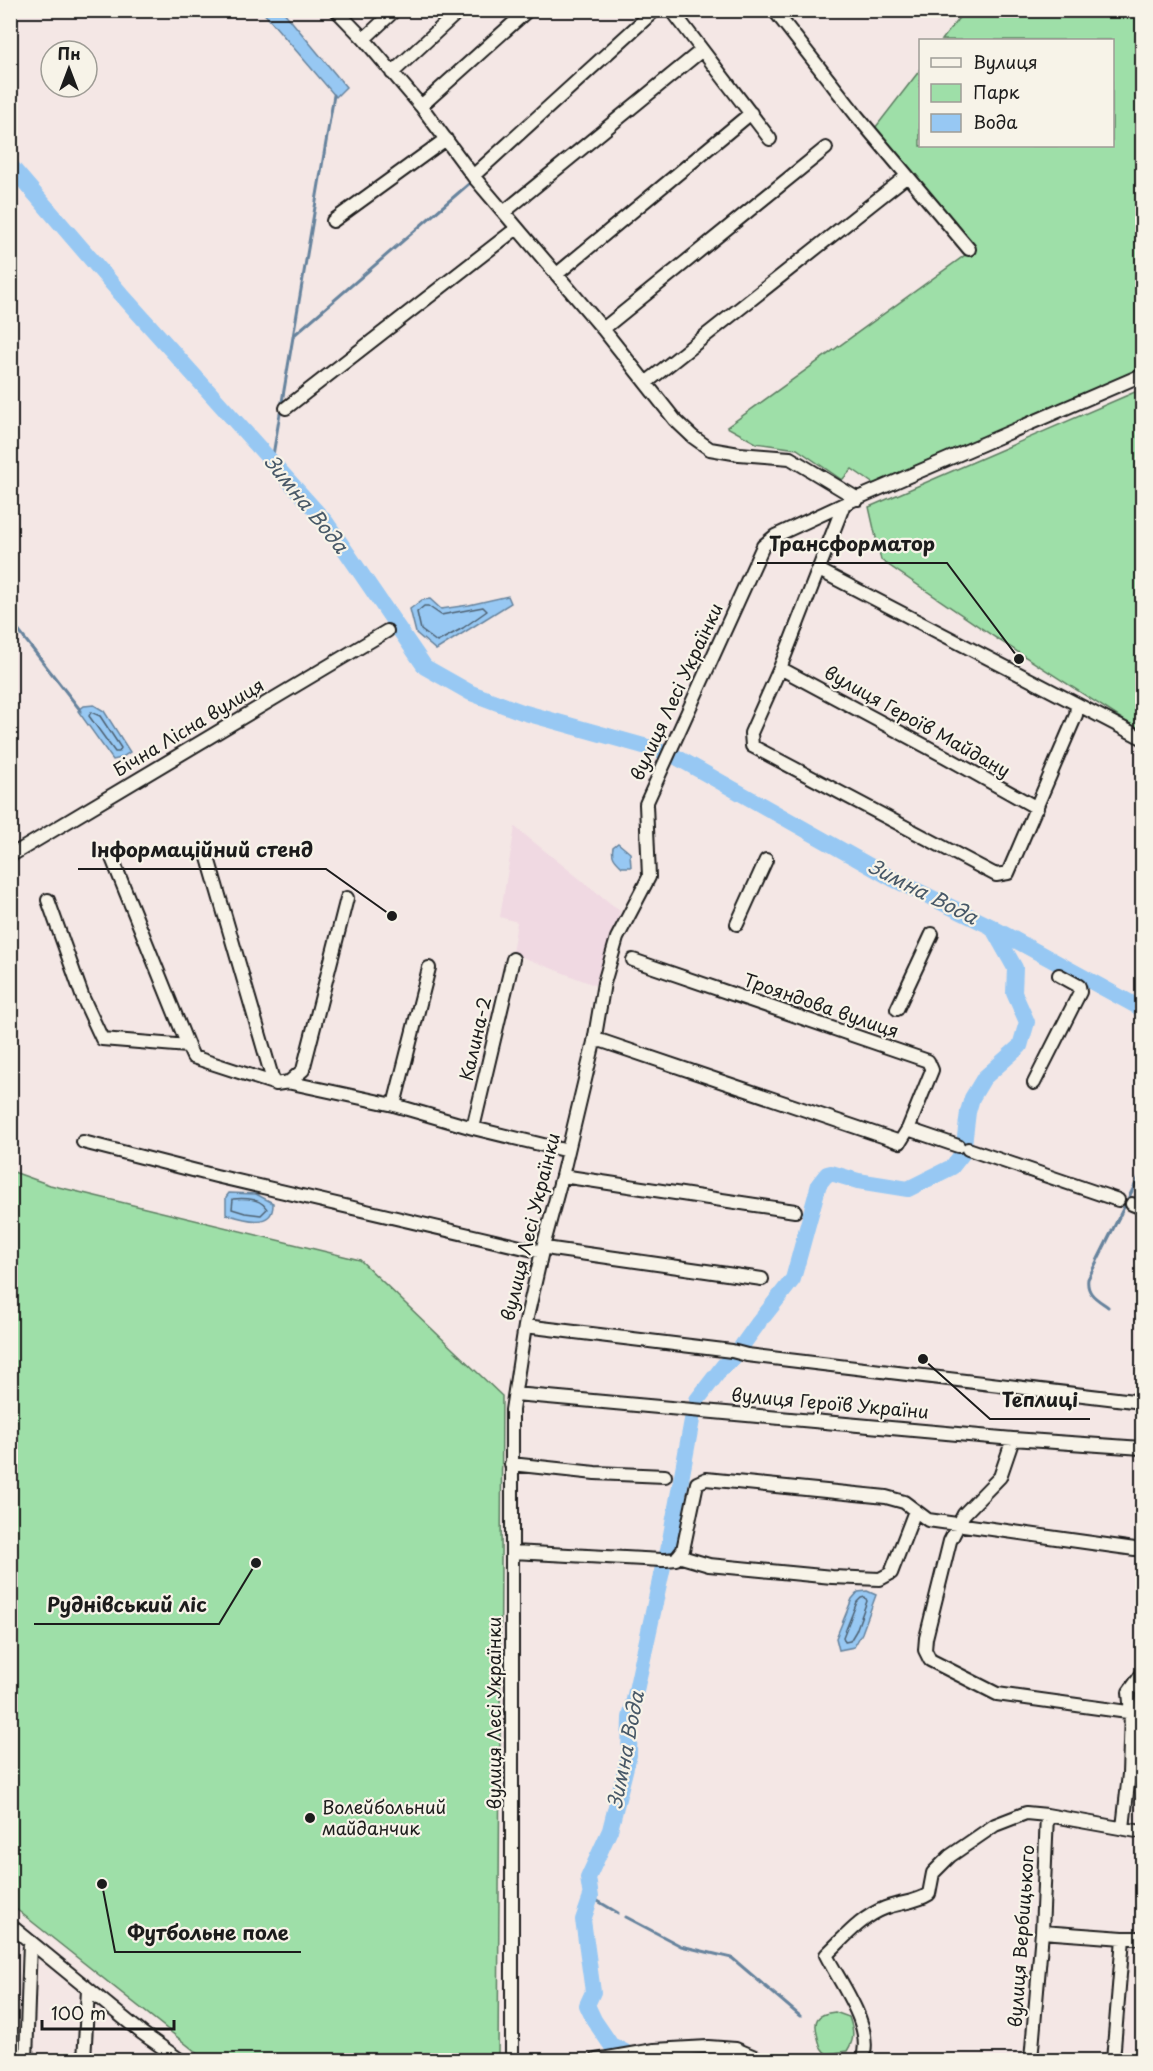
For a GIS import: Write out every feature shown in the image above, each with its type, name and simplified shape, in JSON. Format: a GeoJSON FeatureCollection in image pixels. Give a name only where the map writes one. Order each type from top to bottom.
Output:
{"type":"FeatureCollection","features":[{"type":"Feature","properties":{"kind":"street"},"geometry":{"type":"LineString","coordinates":[[336,10],[421,106],[473,176],[647,382],[675,420],[693,437],[710,449],[790,458],[858,499]]}},
{"type":"Feature","properties":{"kind":"street"},"geometry":{"type":"LineString","coordinates":[[364,39],[394,10]]}},
{"type":"Feature","properties":{"kind":"street"},"geometry":{"type":"LineString","coordinates":[[392,73],[460,10]]}},
{"type":"Feature","properties":{"kind":"street"},"geometry":{"type":"LineString","coordinates":[[421,106],[528,10]]}},
{"type":"Feature","properties":{"kind":"street"},"geometry":{"type":"LineString","coordinates":[[473,176],[655,10]]}},
{"type":"Feature","properties":{"kind":"street"},"geometry":{"type":"LineString","coordinates":[[790,10],[777,15],[857,116],[969,249]]}},
{"type":"Feature","properties":{"kind":"street"},"geometry":{"type":"LineString","coordinates":[[674,13],[770,139]]}},
{"type":"Feature","properties":{"kind":"street"},"geometry":{"type":"LineString","coordinates":[[504,212],[702,50]]}},
{"type":"Feature","properties":{"kind":"street"},"geometry":{"type":"LineString","coordinates":[[557,274],[751,113]]}},
{"type":"Feature","properties":{"kind":"street"},"geometry":{"type":"LineString","coordinates":[[333,221],[446,139]]}},
{"type":"Feature","properties":{"kind":"street"},"geometry":{"type":"LineString","coordinates":[[603,329],[826,148]]}},
{"type":"Feature","properties":{"kind":"street"},"geometry":{"type":"LineString","coordinates":[[647,382],[907,176]]}},
{"type":"Feature","properties":{"kind":"street"},"geometry":{"type":"LineString","coordinates":[[286,408],[517,228]]}},
{"type":"Feature","properties":{"kind":"street","name":"вулиця Лесі Українки"},"geometry":{"type":"LineString","coordinates":[[512,2061],[513,1552],[511,1464],[514,1394],[525,1326],[594,1042],[604,983],[616,938],[649,877],[646,804],[763,546],[776,536],[844,504],[1143,375]]}},
{"type":"Feature","properties":{"kind":"street"},"geometry":{"type":"LineString","coordinates":[[844,504],[780,668],[751,733],[752,746],[996,875],[1008,873],[1076,715],[1077,705]]}},
{"type":"Feature","properties":{"kind":"street"},"geometry":{"type":"LineString","coordinates":[[819,570],[1143,738]]}},
{"type":"Feature","properties":{"kind":"street","name":"Бічна Лісна вулиця"},"geometry":{"type":"LineString","coordinates":[[10,856],[387,631]]}},
{"type":"Feature","properties":{"kind":"street","name":"вулиця Героїв Майдану"},"geometry":{"type":"LineString","coordinates":[[780,668],[1037,808]]}},
{"type":"Feature","properties":{"kind":"street"},"geometry":{"type":"LineString","coordinates":[[206,851],[279,1081]]}},
{"type":"Feature","properties":{"kind":"street"},"geometry":{"type":"LineString","coordinates":[[112,858],[193,1057],[279,1081],[394,1105],[473,1128],[568,1151]]}},
{"type":"Feature","properties":{"kind":"street"},"geometry":{"type":"LineString","coordinates":[[736,924],[766,860]]}},
{"type":"Feature","properties":{"kind":"street"},"geometry":{"type":"LineString","coordinates":[[279,1081],[296,1078],[303,1070],[347,898]]}},
{"type":"Feature","properties":{"kind":"street"},"geometry":{"type":"LineString","coordinates":[[48,900],[83,998],[102,1039],[188,1046]]}},
{"type":"Feature","properties":{"kind":"street"},"geometry":{"type":"LineString","coordinates":[[897,1010],[932,934]]}},
{"type":"Feature","properties":{"kind":"street","name":"Калина-2"},"geometry":{"type":"LineString","coordinates":[[473,1128],[513,959]]}},
{"type":"Feature","properties":{"kind":"street","name":"Трояндова вулиця"},"geometry":{"type":"LineString","coordinates":[[633,960],[928,1061],[932,1070],[908,1129]]}},
{"type":"Feature","properties":{"kind":"street"},"geometry":{"type":"LineString","coordinates":[[394,1105],[429,968]]}},
{"type":"Feature","properties":{"kind":"street"},"geometry":{"type":"LineString","coordinates":[[1034,1083],[1080,992],[1079,986],[1059,975]]}},
{"type":"Feature","properties":{"kind":"street"},"geometry":{"type":"LineString","coordinates":[[594,1042],[602,1041],[900,1142],[908,1129],[1118,1200]]}},
{"type":"Feature","properties":{"kind":"street"},"geometry":{"type":"LineString","coordinates":[[83,1142],[227,1178],[542,1250],[762,1279]]}},
{"type":"Feature","properties":{"kind":"street"},"geometry":{"type":"LineString","coordinates":[[562,1176],[795,1211]]}},
{"type":"Feature","properties":{"kind":"street"},"geometry":{"type":"LineString","coordinates":[[525,1326],[1143,1402]]}},
{"type":"Feature","properties":{"kind":"street","name":"вулиця Героїв України"},"geometry":{"type":"LineString","coordinates":[[514,1394],[1013,1439],[1143,1448]]}},
{"type":"Feature","properties":{"kind":"street"},"geometry":{"type":"LineString","coordinates":[[1013,1439],[1000,1477],[964,1514],[957,1525],[945,1557],[926,1638],[926,1650],[930,1660],[997,1694],[1137,1714]]}},
{"type":"Feature","properties":{"kind":"street"},"geometry":{"type":"LineString","coordinates":[[511,1464],[595,1473],[665,1476]]}},
{"type":"Feature","properties":{"kind":"street"},"geometry":{"type":"LineString","coordinates":[[669,1559],[683,1550],[697,1483],[706,1479],[886,1497],[904,1502],[928,1520],[1143,1550]]}},
{"type":"Feature","properties":{"kind":"street"},"geometry":{"type":"LineString","coordinates":[[513,1552],[669,1559],[832,1577],[880,1579],[891,1573],[915,1511]]}},
{"type":"Feature","properties":{"kind":"street"},"geometry":{"type":"LineString","coordinates":[[1123,1828],[1137,1714],[1130,1692],[1143,1674]]}},
{"type":"Feature","properties":{"kind":"street"},"geometry":{"type":"LineString","coordinates":[[862,2061],[864,2043],[861,2023],[826,1955],[868,1916],[886,1907],[919,1901],[929,1894],[933,1873],[951,1856],[995,1825],[1026,1813],[1143,1832]]}},
{"type":"Feature","properties":{"kind":"street","name":"вулиця Вербицького"},"geometry":{"type":"LineString","coordinates":[[1031,2061],[1042,1932],[1047,1815]]}},
{"type":"Feature","properties":{"kind":"street"},"geometry":{"type":"LineString","coordinates":[[10,1925],[88,1990],[180,2061]]}},
{"type":"Feature","properties":{"kind":"street"},"geometry":{"type":"LineString","coordinates":[[1042,1932],[1143,1938]]}},
{"type":"Feature","properties":{"kind":"street"},"geometry":{"type":"LineString","coordinates":[[1113,2061],[1123,1938]]}},
{"type":"Feature","properties":{"kind":"street"},"geometry":{"type":"LineString","coordinates":[[26,2061],[30,1942]]}},
{"type":"Feature","properties":{"kind":"street"},"geometry":{"type":"LineString","coordinates":[[84,2061],[88,1990]]}},
{"type":"Feature","properties":{"kind":"street"},"geometry":{"type":"LineString","coordinates":[[596,2061],[645,2051],[708,2047],[736,2049],[762,2061]]}},
{"type":"Feature","properties":{"kind":"shaded area"},"geometry":{"type":"Polygon","coordinates":[[[515,827],[620,911],[613,950],[602,988],[512,953],[517,922],[500,917],[515,827]]]}},
{"type":"Feature","properties":{"kind":"green space"},"geometry":{"type":"Polygon","coordinates":[[[964,11],[1142,11],[1142,369],[881,489],[852,469],[842,480],[797,449],[756,443],[727,427],[972,250],[872,132],[919,71],[919,147],[1114,147],[1114,39],[943,39],[964,11]]]}},
{"type":"Feature","properties":{"kind":"green space"},"geometry":{"type":"Polygon","coordinates":[[[1142,389],[1142,732],[996,638],[881,560],[869,507],[1142,389]]]}},
{"type":"Feature","properties":{"kind":"green space"},"geometry":{"type":"Polygon","coordinates":[[[11,1171],[50,1185],[360,1260],[502,1396],[498,2060],[206,2060],[11,1905],[11,1171]]]}},
{"type":"Feature","properties":{"kind":"green space"},"geometry":{"type":"Polygon","coordinates":[[[835,2012],[849,2017],[853,2031],[852,2039],[847,2051],[827,2054],[820,2045],[816,2022],[820,2016],[835,2012]]]}},
{"type":"Feature","properties":{"kind":"water"},"geometry":{"type":"Polygon","coordinates":[[[262,11],[283,11],[346,87],[336,97],[262,11]]]}},
{"type":"Feature","properties":{"kind":"water"},"geometry":{"type":"Polygon","coordinates":[[[508,596],[511,603],[436,650],[416,633],[410,609],[422,600],[430,599],[441,609],[508,596]]]}},
{"type":"Feature","properties":{"kind":"water"},"geometry":{"type":"Polygon","coordinates":[[[94,705],[104,711],[130,752],[121,758],[113,760],[78,711],[84,706],[94,705]]]}},
{"type":"Feature","properties":{"kind":"water"},"geometry":{"type":"Polygon","coordinates":[[[618,843],[630,853],[631,867],[622,867],[614,858],[613,847],[618,843]]]}},
{"type":"Feature","properties":{"kind":"water"},"geometry":{"type":"Polygon","coordinates":[[[229,1193],[256,1194],[273,1203],[272,1211],[263,1220],[248,1220],[226,1214],[226,1197],[229,1193]]]}},
{"type":"Feature","properties":{"kind":"water"},"geometry":{"type":"Polygon","coordinates":[[[867,1591],[876,1595],[862,1633],[854,1647],[839,1650],[836,1638],[852,1599],[858,1592],[867,1591]]]}},
{"type":"Feature","properties":{"kind":"waterway"},"geometry":{"type":"LineString","coordinates":[[272,461],[334,95]]}},
{"type":"Feature","properties":{"kind":"waterway","name":"Зимна Вода"},"geometry":{"type":"LineString","coordinates":[[10,165],[121,294],[326,522],[425,667],[471,693],[522,712],[658,750]]}},
{"type":"Feature","properties":{"kind":"waterway"},"geometry":{"type":"LineString","coordinates":[[293,336],[471,182],[474,185]]}},
{"type":"Feature","properties":{"kind":"waterway"},"geometry":{"type":"LineString","coordinates":[[10,620],[81,711]]}},
{"type":"Feature","properties":{"kind":"waterway","name":"Зимна Вода"},"geometry":{"type":"LineString","coordinates":[[678,758],[893,879],[992,927],[1015,968],[1014,993],[1027,1022],[1020,1046],[984,1078],[972,1098],[963,1153],[952,1167],[908,1189],[827,1174],[819,1184],[793,1279],[764,1316]]}},
{"type":"Feature","properties":{"kind":"waterway"},"geometry":{"type":"LineString","coordinates":[[993,928],[1142,1009]]}},
{"type":"Feature","properties":{"kind":"waterway"},"geometry":{"type":"LineString","coordinates":[[1108,1307],[1096,1299],[1089,1289],[1088,1279],[1142,1171]]}},
{"type":"Feature","properties":{"kind":"waterway","name":"Зимна Вода"},"geometry":{"type":"LineString","coordinates":[[697,1400],[724,1365],[731,1361],[759,1322]]}},
{"type":"Feature","properties":{"kind":"waterway","name":"Зимна Вода"},"geometry":{"type":"LineString","coordinates":[[628,2060],[625,2052],[611,2045],[587,2005],[593,1992],[583,1920],[591,1897],[588,1878],[610,1830],[629,1755],[630,1718],[668,1551],[692,1420]]}},
{"type":"Feature","properties":{"kind":"waterway"},"geometry":{"type":"LineString","coordinates":[[591,1897],[618,1913]]}},
{"type":"Feature","properties":{"kind":"waterway"},"geometry":{"type":"LineString","coordinates":[[626,1917],[681,1946],[732,1958],[800,2016]]}},
{"type":"Feature","properties":{"kind":"place","name":"Трансформатор"},"geometry":{"type":"Point","coordinates":[1019,659]}},
{"type":"Feature","properties":{"kind":"place","name":"Інформаційний стенд"},"geometry":{"type":"Point","coordinates":[392,916]}},
{"type":"Feature","properties":{"kind":"place","name":"Теплиці"},"geometry":{"type":"Point","coordinates":[923,1359]}},
{"type":"Feature","properties":{"kind":"place","name":"Руднівський ліс"},"geometry":{"type":"Point","coordinates":[256,1563]}},
{"type":"Feature","properties":{"kind":"place","name":"Волейбольний майданчик"},"geometry":{"type":"Point","coordinates":[310,1818]}},
{"type":"Feature","properties":{"kind":"place","name":"Футбольне поле"},"geometry":{"type":"Point","coordinates":[102,1884]}}]}
